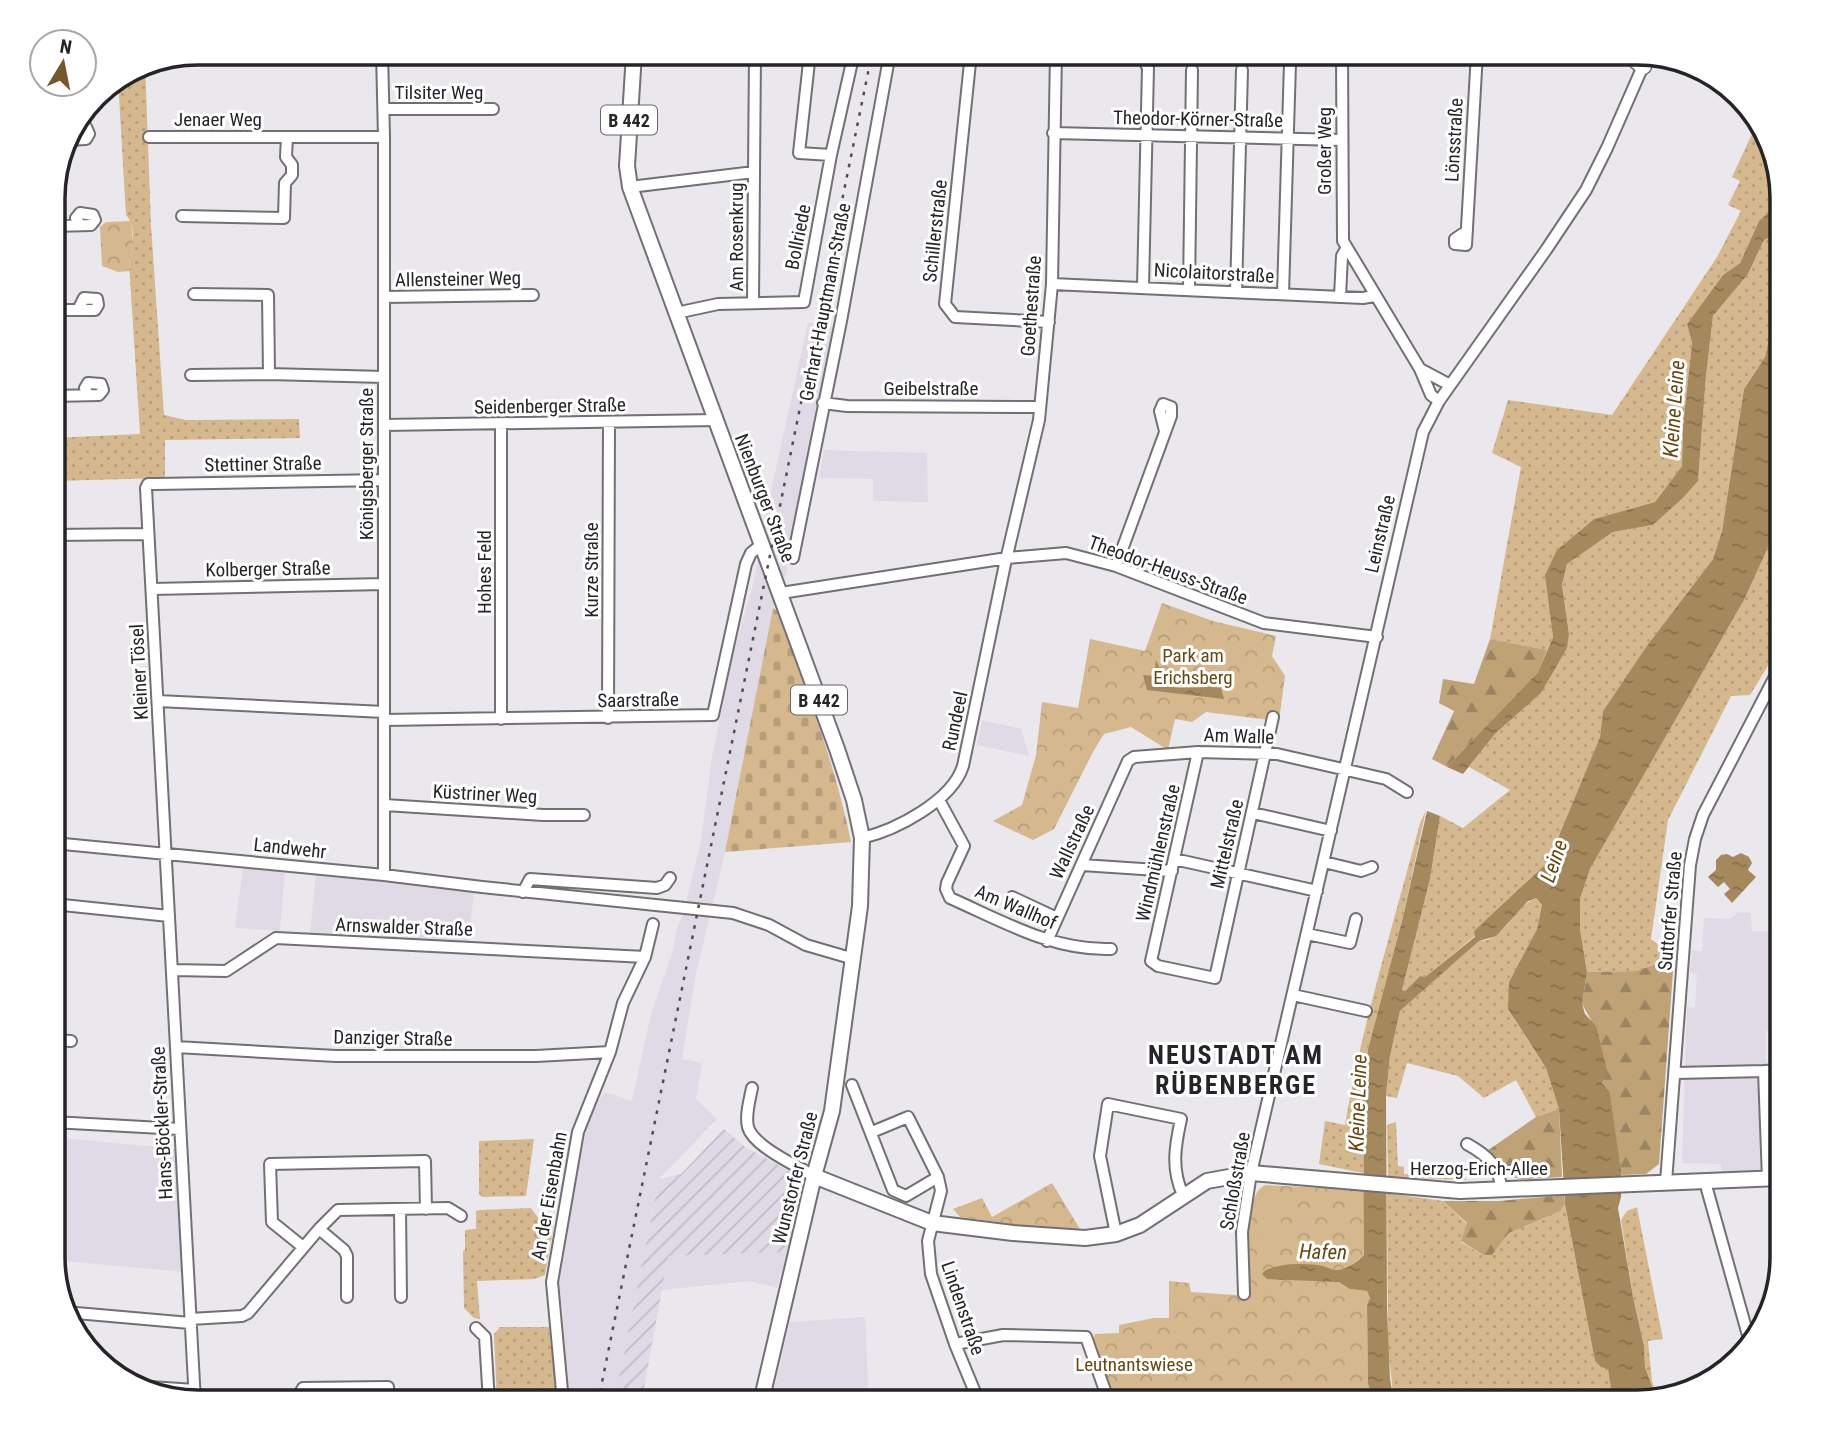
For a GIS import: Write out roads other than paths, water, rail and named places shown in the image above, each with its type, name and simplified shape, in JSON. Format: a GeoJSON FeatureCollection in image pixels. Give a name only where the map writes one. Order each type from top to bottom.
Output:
{"type":"FeatureCollection","features":[{"type":"Feature","properties":{"kind":"main road","name":"Nienburger Straße"},"geometry":{"type":"LineString","coordinates":[[633,65],[627,166],[630,187],[846,775],[862,838],[862,885],[854,959]]}},
{"type":"Feature","properties":{"kind":"main road","name":"Wunstorfer Straße"},"geometry":{"type":"LineString","coordinates":[[764,1390],[835,1091],[854,959]]}},
{"type":"Feature","properties":{"kind":"main road","name":"Herzog-Erich-Allee"},"geometry":{"type":"LineString","coordinates":[[1116,1234],[1140,1225],[1207,1181],[1251,1173],[1460,1191],[1770,1178]]}},
{"type":"Feature","properties":{"kind":"main road"},"geometry":{"type":"LineString","coordinates":[[814,1176],[932,1223],[999,1232],[1069,1237],[1116,1234]]}},
{"type":"Feature","properties":{"kind":"street","name":"Königsberger Straße"},"geometry":{"type":"LineString","coordinates":[[382,65],[384,875]]}},
{"type":"Feature","properties":{"kind":"street","name":"Am Rosenkrug"},"geometry":{"type":"LineString","coordinates":[[753,302],[755,65]]}},
{"type":"Feature","properties":{"kind":"street"},"geometry":{"type":"LineString","coordinates":[[809,65],[800,153],[831,155]]}},
{"type":"Feature","properties":{"kind":"street","name":"Bollriede"},"geometry":{"type":"LineString","coordinates":[[676,313],[718,304],[804,302],[831,155],[851,65]]}},
{"type":"Feature","properties":{"kind":"street","name":"Gerhart-Hauptmann-Straße"},"geometry":{"type":"LineString","coordinates":[[793,558],[844,307],[888,65]]}},
{"type":"Feature","properties":{"kind":"street","name":"Schillerstraße"},"geometry":{"type":"LineString","coordinates":[[970,65],[945,304],[956,317],[1049,322]]}},
{"type":"Feature","properties":{"kind":"street","name":"Goethestraße"},"geometry":{"type":"LineString","coordinates":[[1007,558],[1039,420],[1049,322],[1056,65]]}},
{"type":"Feature","properties":{"kind":"street"},"geometry":{"type":"LineString","coordinates":[[1143,287],[1146,65]]}},
{"type":"Feature","properties":{"kind":"street"},"geometry":{"type":"LineString","coordinates":[[1283,294],[1290,65]]}},
{"type":"Feature","properties":{"kind":"street","name":"Großer Weg"},"geometry":{"type":"LineString","coordinates":[[1342,65],[1342,231],[1346,249],[1420,369],[1431,395],[1439,401]]}},
{"type":"Feature","properties":{"kind":"street","name":"Lönsstraße"},"geometry":{"type":"LineString","coordinates":[[1467,230],[1476,65]]}},
{"type":"Feature","properties":{"kind":"street","name":"Leinstraße"},"geometry":{"type":"LineString","coordinates":[[1274,1075],[1419,447],[1429,419],[1586,190],[1644,65]]}},
{"type":"Feature","properties":{"kind":"street"},"geometry":{"type":"LineString","coordinates":[[1189,290],[1192,70]]}},
{"type":"Feature","properties":{"kind":"street"},"geometry":{"type":"LineString","coordinates":[[1236,292],[1242,70]]}},
{"type":"Feature","properties":{"kind":"street","name":"Tilsiter Weg"},"geometry":{"type":"LineString","coordinates":[[384,109],[494,109]]}},
{"type":"Feature","properties":{"kind":"street","name":"Theodor-Körner-Straße"},"geometry":{"type":"LineString","coordinates":[[1053,133],[1342,140]]}},
{"type":"Feature","properties":{"kind":"street","name":"Jenaer Weg"},"geometry":{"type":"LineString","coordinates":[[149,137],[384,137]]}},
{"type":"Feature","properties":{"kind":"street"},"geometry":{"type":"LineString","coordinates":[[182,216],[284,218],[285,183],[292,175],[292,165],[286,157],[287,137]]}},
{"type":"Feature","properties":{"kind":"street","name":"Am Rosenkrug"},"geometry":{"type":"LineString","coordinates":[[630,187],[754,172]]}},
{"type":"Feature","properties":{"kind":"street"},"geometry":{"type":"LineString","coordinates":[[65,226],[80,225]]}},
{"type":"Feature","properties":{"kind":"street","name":"Großer Weg"},"geometry":{"type":"LineString","coordinates":[[1340,297],[1342,256],[1346,249]]}},
{"type":"Feature","properties":{"kind":"street","name":"Nicolaitorstraße"},"geometry":{"type":"LineString","coordinates":[[1052,284],[1340,297],[1374,296]]}},
{"type":"Feature","properties":{"kind":"street"},"geometry":{"type":"LineString","coordinates":[[194,294],[268,295],[269,374]]}},
{"type":"Feature","properties":{"kind":"street","name":"Allensteiner Weg"},"geometry":{"type":"LineString","coordinates":[[384,297],[533,295]]}},
{"type":"Feature","properties":{"kind":"street"},"geometry":{"type":"LineString","coordinates":[[65,310],[85,310]]}},
{"type":"Feature","properties":{"kind":"street","name":"Großer Weg"},"geometry":{"type":"LineString","coordinates":[[1420,369],[1450,385]]}},
{"type":"Feature","properties":{"kind":"street"},"geometry":{"type":"LineString","coordinates":[[191,375],[384,377]]}},
{"type":"Feature","properties":{"kind":"street"},"geometry":{"type":"LineString","coordinates":[[65,396],[88,395]]}},
{"type":"Feature","properties":{"kind":"street","name":"Geibelstraße"},"geometry":{"type":"LineString","coordinates":[[823,403],[847,406],[1040,407]]}},
{"type":"Feature","properties":{"kind":"street","name":"Seidenberger Straße"},"geometry":{"type":"LineString","coordinates":[[384,425],[716,420]]}},
{"type":"Feature","properties":{"kind":"street","name":"Kurze Straße"},"geometry":{"type":"LineString","coordinates":[[608,718],[609,422]]}},
{"type":"Feature","properties":{"kind":"street","name":"Hohes Feld"},"geometry":{"type":"LineString","coordinates":[[501,424],[501,719]]}},
{"type":"Feature","properties":{"kind":"street"},"geometry":{"type":"LineString","coordinates":[[1116,566],[1165,432]]}},
{"type":"Feature","properties":{"kind":"street","name":"Stettiner Straße"},"geometry":{"type":"LineString","coordinates":[[146,488],[148,484],[384,480]]}},
{"type":"Feature","properties":{"kind":"street","name":"Kleiner Tösel"},"geometry":{"type":"LineString","coordinates":[[146,488],[164,853]]}},
{"type":"Feature","properties":{"kind":"street"},"geometry":{"type":"LineString","coordinates":[[65,535],[147,534]]}},
{"type":"Feature","properties":{"kind":"street","name":"Saarstraße"},"geometry":{"type":"LineString","coordinates":[[158,701],[384,716],[501,719],[713,715],[746,564],[751,554],[761,545]]}},
{"type":"Feature","properties":{"kind":"street","name":"Theodor-Heuss-Straße"},"geometry":{"type":"LineString","coordinates":[[781,593],[1007,558],[1066,552],[1116,566],[1264,624],[1377,637]]}},
{"type":"Feature","properties":{"kind":"street","name":"Rundeel"},"geometry":{"type":"LineString","coordinates":[[862,838],[890,828],[939,800],[955,785],[963,766],[1007,558]]}},
{"type":"Feature","properties":{"kind":"street","name":"Kolberger Straße"},"geometry":{"type":"LineString","coordinates":[[152,589],[384,584]]}},
{"type":"Feature","properties":{"kind":"street","name":"Suttorfer Straße"},"geometry":{"type":"LineString","coordinates":[[1666,1182],[1685,920],[1695,839],[1703,815],[1770,688]]}},
{"type":"Feature","properties":{"kind":"street","name":"Mittelstraße"},"geometry":{"type":"LineString","coordinates":[[1215,978],[1273,717]]}},
{"type":"Feature","properties":{"kind":"street","name":"Am Walle"},"geometry":{"type":"LineString","coordinates":[[1130,759],[1198,752],[1277,754],[1385,779],[1407,792]]}},
{"type":"Feature","properties":{"kind":"street","name":"Windmühlenstraße"},"geometry":{"type":"LineString","coordinates":[[1198,752],[1151,961],[1158,966],[1215,978]]}},
{"type":"Feature","properties":{"kind":"street","name":"Wallstraße"},"geometry":{"type":"LineString","coordinates":[[1047,941],[1130,759]]}},
{"type":"Feature","properties":{"kind":"street","name":"Am Wallhof"},"geometry":{"type":"LineString","coordinates":[[939,800],[964,846],[947,883],[946,889],[950,898],[1047,941],[1091,950],[1111,949]]}},
{"type":"Feature","properties":{"kind":"street","name":"Küstriner Weg"},"geometry":{"type":"LineString","coordinates":[[385,806],[584,815]]}},
{"type":"Feature","properties":{"kind":"street"},"geometry":{"type":"LineString","coordinates":[[1253,813],[1331,831]]}},
{"type":"Feature","properties":{"kind":"street","name":"Landwehr"},"geometry":{"type":"LineString","coordinates":[[65,844],[384,875],[748,916],[806,945],[854,959]]}},
{"type":"Feature","properties":{"kind":"street","name":"Hans-Böckler-Straße"},"geometry":{"type":"LineString","coordinates":[[164,853],[195,1390]]}},
{"type":"Feature","properties":{"kind":"street"},"geometry":{"type":"LineString","coordinates":[[1174,859],[1317,891]]}},
{"type":"Feature","properties":{"kind":"street"},"geometry":{"type":"LineString","coordinates":[[1324,862],[1361,871],[1372,867]]}},
{"type":"Feature","properties":{"kind":"street"},"geometry":{"type":"LineString","coordinates":[[1082,865],[1172,871]]}},
{"type":"Feature","properties":{"kind":"street"},"geometry":{"type":"LineString","coordinates":[[523,892],[530,879],[657,888],[665,886],[670,878]]}},
{"type":"Feature","properties":{"kind":"street"},"geometry":{"type":"LineString","coordinates":[[1012,897],[1057,918]]}},
{"type":"Feature","properties":{"kind":"street"},"geometry":{"type":"LineString","coordinates":[[65,905],[169,916]]}},
{"type":"Feature","properties":{"kind":"street"},"geometry":{"type":"LineString","coordinates":[[1307,933],[1350,943],[1356,919]]}},
{"type":"Feature","properties":{"kind":"street","name":"An der Eisenbahn"},"geometry":{"type":"LineString","coordinates":[[563,1390],[552,1282],[579,1127],[610,1052],[623,1003],[645,957],[653,924]]}},
{"type":"Feature","properties":{"kind":"street","name":"Arnswalder Straße"},"geometry":{"type":"LineString","coordinates":[[172,970],[226,971],[276,938],[645,957]]}},
{"type":"Feature","properties":{"kind":"street"},"geometry":{"type":"LineString","coordinates":[[1293,995],[1366,1011]]}},
{"type":"Feature","properties":{"kind":"street"},"geometry":{"type":"LineString","coordinates":[[65,1041],[71,1041]]}},
{"type":"Feature","properties":{"kind":"street","name":"Danziger Straße"},"geometry":{"type":"LineString","coordinates":[[176,1047],[349,1056],[536,1056],[610,1052]]}},
{"type":"Feature","properties":{"kind":"street"},"geometry":{"type":"LineString","coordinates":[[1764,1071],[1770,1129]]}},
{"type":"Feature","properties":{"kind":"street"},"geometry":{"type":"LineString","coordinates":[[1676,1073],[1770,1071]]}},
{"type":"Feature","properties":{"kind":"street","name":"Schloßstraße"},"geometry":{"type":"LineString","coordinates":[[1244,1294],[1242,1232],[1251,1173],[1274,1075]]}},
{"type":"Feature","properties":{"kind":"street"},"geometry":{"type":"LineString","coordinates":[[852,1085],[893,1190],[906,1196],[937,1177],[908,1117],[872,1132]]}},
{"type":"Feature","properties":{"kind":"street"},"geometry":{"type":"LineString","coordinates":[[752,1088],[747,1119],[751,1133],[769,1149],[814,1176]]}},
{"type":"Feature","properties":{"kind":"street"},"geometry":{"type":"LineString","coordinates":[[1116,1234],[1100,1156],[1108,1104],[1181,1119],[1174,1163],[1183,1195]]}},
{"type":"Feature","properties":{"kind":"street"},"geometry":{"type":"LineString","coordinates":[[65,1123],[180,1129]]}},
{"type":"Feature","properties":{"kind":"street"},"geometry":{"type":"LineString","coordinates":[[1467,1144],[1496,1167],[1501,1191]]}},
{"type":"Feature","properties":{"kind":"street"},"geometry":{"type":"LineString","coordinates":[[303,1247],[272,1222],[270,1164],[425,1161],[426,1209]]}},
{"type":"Feature","properties":{"kind":"street","name":"Lindenstraße"},"geometry":{"type":"LineString","coordinates":[[937,1177],[941,1191],[928,1241],[928,1262],[955,1344],[974,1390]]}},
{"type":"Feature","properties":{"kind":"street"},"geometry":{"type":"LineString","coordinates":[[1707,1181],[1747,1332]]}},
{"type":"Feature","properties":{"kind":"street"},"geometry":{"type":"LineString","coordinates":[[77,1313],[190,1321],[242,1316],[248,1313],[338,1210],[448,1208],[461,1216]]}},
{"type":"Feature","properties":{"kind":"street"},"geometry":{"type":"LineString","coordinates":[[400,1209],[401,1297]]}},
{"type":"Feature","properties":{"kind":"street"},"geometry":{"type":"LineString","coordinates":[[319,1229],[344,1250],[347,1256],[347,1297]]}},
{"type":"Feature","properties":{"kind":"street"},"geometry":{"type":"LineString","coordinates":[[476,1328],[485,1336],[488,1390]]}},
{"type":"Feature","properties":{"kind":"street"},"geometry":{"type":"LineString","coordinates":[[955,1344],[1003,1335],[1086,1337],[1105,1390]]}},
{"type":"Feature","properties":{"kind":"street"},"geometry":{"type":"LineString","coordinates":[[302,1390],[388,1387],[388,1390]]}},
{"type":"Feature","properties":{"kind":"water"},"geometry":{"type":"Polygon","coordinates":[[[1770,211],[1770,237],[1764,240],[1748,274],[1713,316],[1698,481],[1653,525],[1613,532],[1567,564],[1562,585],[1569,634],[1567,648],[1541,693],[1495,734],[1463,774],[1447,767],[1538,672],[1553,637],[1545,575],[1557,550],[1594,519],[1655,502],[1682,466],[1683,426],[1692,343],[1687,324],[1723,275],[1740,263],[1759,221],[1770,211]]]}},
{"type":"Feature","properties":{"kind":"water","name":"Leine"},"geometry":{"type":"Polygon","coordinates":[[[1770,334],[1770,543],[1744,600],[1590,869],[1580,899],[1580,929],[1587,972],[1582,1004],[1585,1014],[1596,1026],[1607,1070],[1602,1083],[1610,1092],[1621,1171],[1621,1197],[1618,1208],[1644,1346],[1645,1367],[1653,1389],[1611,1390],[1608,1369],[1595,1361],[1565,1204],[1559,1109],[1546,1068],[1508,1009],[1509,982],[1537,929],[1542,904],[1536,898],[1528,901],[1496,936],[1479,941],[1400,1011],[1390,1056],[1386,1096],[1387,1309],[1392,1390],[1370,1390],[1367,1305],[1370,1298],[1367,1291],[1350,1289],[1339,1282],[1267,1279],[1262,1274],[1274,1267],[1291,1264],[1316,1265],[1338,1270],[1350,1266],[1364,1255],[1363,1088],[1368,1049],[1403,917],[1427,811],[1440,816],[1430,879],[1402,990],[1405,991],[1420,976],[1425,977],[1475,937],[1474,931],[1548,862],[1600,737],[1603,711],[1646,647],[1713,559],[1722,531],[1744,389],[1765,357],[1770,334]]]}},
{"type":"Feature","properties":{"kind":"water"},"geometry":{"type":"Polygon","coordinates":[[[1156,660],[1168,686],[1221,688],[1224,699],[1147,690],[1143,675],[1154,676],[1156,660]]]}},
{"type":"Feature","properties":{"kind":"water"},"geometry":{"type":"Polygon","coordinates":[[[1741,853],[1749,857],[1752,863],[1748,870],[1756,877],[1732,903],[1724,894],[1730,889],[1724,882],[1718,887],[1708,877],[1716,870],[1716,860],[1721,855],[1733,857],[1741,853]]]}},
{"type":"Feature","properties":{"kind":"railway"},"geometry":{"type":"LineString","coordinates":[[600,1390],[870,65]]}},
{"type":"Feature","properties":{"kind":"district","name":"NEUSTADT AM RÜBENBERGE"},"geometry":{"type":"Point","coordinates":[1236,1070]}},
{"type":"Feature","properties":{"kind":"water label","name":"Kleine Leine"},"geometry":{"type":"Point","coordinates":[1674,409]}},
{"type":"Feature","properties":{"kind":"water label","name":"Kleine Leine"},"geometry":{"type":"Point","coordinates":[1358,1103]}},
{"type":"Feature","properties":{"kind":"water label","name":"Hafen"},"geometry":{"type":"Point","coordinates":[1323,1252]}},
{"type":"Feature","properties":{"kind":"park label","name":"Park am Erichsberg"},"geometry":{"type":"Point","coordinates":[1193,666]}},
{"type":"Feature","properties":{"kind":"park label","name":"Leutnantswiese"},"geometry":{"type":"Point","coordinates":[1134,1364]}}]}
